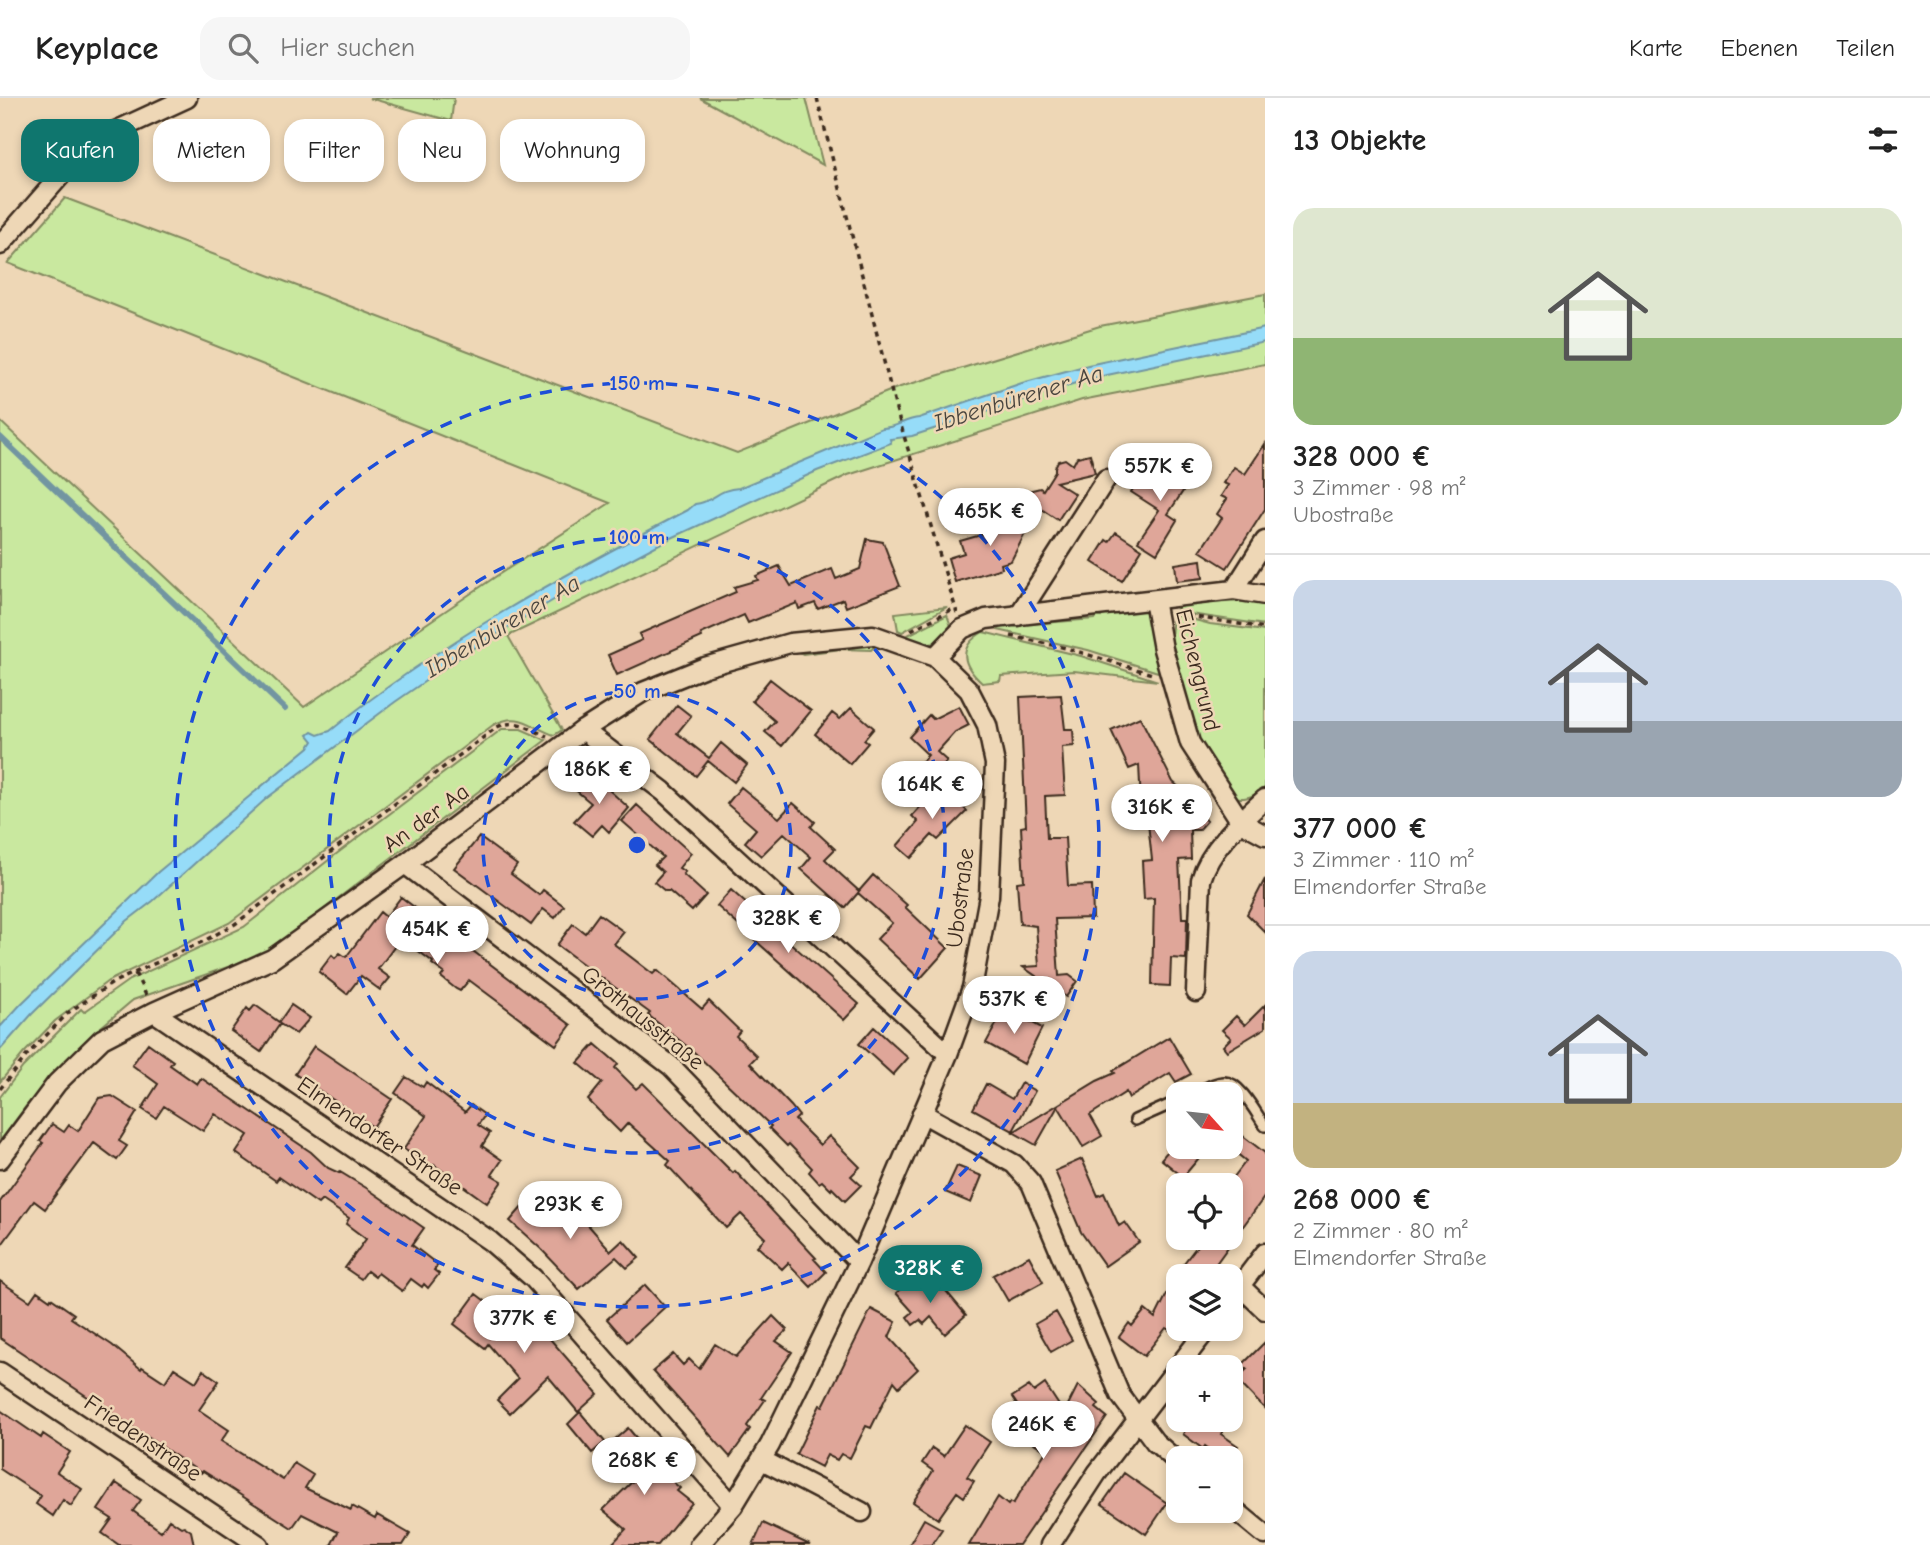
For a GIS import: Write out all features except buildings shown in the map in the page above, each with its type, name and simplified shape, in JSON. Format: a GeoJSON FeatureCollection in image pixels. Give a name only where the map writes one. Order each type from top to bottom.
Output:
{"type":"FeatureCollection","features":[{"type":"Feature","properties":{"kind":"street"},"geometry":{"type":"LineString","coordinates":[[0,245],[69,166],[109,134],[165,103],[187,98]]}},
{"type":"Feature","properties":{"kind":"street"},"geometry":{"type":"LineString","coordinates":[[1018,616],[1106,479]]}},
{"type":"Feature","properties":{"kind":"street"},"geometry":{"type":"LineString","coordinates":[[1234,590],[1265,541]]}},
{"type":"Feature","properties":{"kind":"street","name":"Eichengrund"},"geometry":{"type":"LineString","coordinates":[[935,657],[962,629],[986,619],[1234,590],[1265,595]]}},
{"type":"Feature","properties":{"kind":"street","name":"Eichengrund"},"geometry":{"type":"LineString","coordinates":[[1154,600],[1171,679],[1190,743],[1241,822],[1265,835]]}},
{"type":"Feature","properties":{"kind":"street","name":"An der Aa"},"geometry":{"type":"LineString","coordinates":[[0,1159],[57,1083],[102,1039],[154,1012],[272,959],[579,734],[643,692],[705,667],[790,643],[873,635],[935,657]]}},
{"type":"Feature","properties":{"kind":"street","name":"Ubostraße"},"geometry":{"type":"LineString","coordinates":[[699,1545],[733,1506],[762,1460],[859,1262],[948,1054],[972,988],[989,896],[995,764],[987,725],[969,690],[935,657]]}},
{"type":"Feature","properties":{"kind":"street"},"geometry":{"type":"LineString","coordinates":[[579,734],[663,791],[948,1054]]}},
{"type":"Feature","properties":{"kind":"street"},"geometry":{"type":"LineString","coordinates":[[1196,992],[1201,880],[1205,865],[1241,822],[1265,799]]}},
{"type":"Feature","properties":{"kind":"street","name":"Grothausstraße"},"geometry":{"type":"LineString","coordinates":[[405,863],[671,1066],[859,1262]]}},
{"type":"Feature","properties":{"kind":"street","name":"Elmendorfer Straße"},"geometry":{"type":"LineString","coordinates":[[154,1012],[490,1241],[533,1278],[733,1506]]}},
{"type":"Feature","properties":{"kind":"street"},"geometry":{"type":"LineString","coordinates":[[922,1113],[1014,1164],[1031,1183],[1120,1395],[1155,1443],[1166,1452]]}},
{"type":"Feature","properties":{"kind":"street"},"geometry":{"type":"LineString","coordinates":[[1243,1282],[1265,1253]]}},
{"type":"Feature","properties":{"kind":"street"},"geometry":{"type":"LineString","coordinates":[[1243,1298],[1265,1310]]}},
{"type":"Feature","properties":{"kind":"street"},"geometry":{"type":"LineString","coordinates":[[1187,1355],[1198,1341]]}},
{"type":"Feature","properties":{"kind":"street","name":"Friedenstraße"},"geometry":{"type":"LineString","coordinates":[[0,1371],[259,1545]]}},
{"type":"Feature","properties":{"kind":"street"},"geometry":{"type":"LineString","coordinates":[[1050,1545],[1097,1473],[1166,1383]]}},
{"type":"Feature","properties":{"kind":"street"},"geometry":{"type":"LineString","coordinates":[[762,1460],[862,1512]]}},
{"type":"Feature","properties":{"kind":"street"},"geometry":{"type":"LineString","coordinates":[[1243,1517],[1265,1535]]}},
{"type":"Feature","properties":{"kind":"lane"},"geometry":{"type":"LineString","coordinates":[[1243,1094],[1265,1126]]}},
{"type":"Feature","properties":{"kind":"lane"},"geometry":{"type":"LineString","coordinates":[[1135,1119],[1166,1106]]}},
{"type":"Feature","properties":{"kind":"path"},"geometry":{"type":"LineString","coordinates":[[817,98],[908,453],[962,629]]}},
{"type":"Feature","properties":{"kind":"path"},"geometry":{"type":"LineString","coordinates":[[911,630],[956,608]]}},
{"type":"Feature","properties":{"kind":"path"},"geometry":{"type":"LineString","coordinates":[[1183,614],[1265,628]]}},
{"type":"Feature","properties":{"kind":"path"},"geometry":{"type":"LineString","coordinates":[[1000,634],[1066,648],[1171,679]]}},
{"type":"Feature","properties":{"kind":"path"},"geometry":{"type":"LineString","coordinates":[[0,1089],[28,1054],[69,1012],[114,982],[235,924],[497,727],[510,722],[521,724],[552,738],[579,734]]}},
{"type":"Feature","properties":{"kind":"path"},"geometry":{"type":"LineString","coordinates":[[135,974],[154,1012]]}},
{"type":"Feature","properties":{"kind":"green space"},"geometry":{"type":"Polygon","coordinates":[[[369,98],[454,98],[451,119],[369,98]]]}},
{"type":"Feature","properties":{"kind":"green space"},"geometry":{"type":"Polygon","coordinates":[[[700,98],[806,98],[823,165],[700,98]]]}},
{"type":"Feature","properties":{"kind":"green space"},"geometry":{"type":"Polygon","coordinates":[[[65,198],[737,453],[897,388],[1100,326],[1265,294],[1265,364],[1082,400],[848,475],[508,636],[562,730],[554,735],[524,721],[510,719],[493,725],[229,923],[108,981],[55,1021],[0,1082],[0,421],[304,707],[498,575],[610,503],[8,263],[65,198]]]}},
{"type":"Feature","properties":{"kind":"green space"},"geometry":{"type":"Polygon","coordinates":[[[1248,601],[1265,604],[1265,625],[1190,614],[1177,609],[1181,604],[1248,601]]]}},
{"type":"Feature","properties":{"kind":"green space"},"geometry":{"type":"Polygon","coordinates":[[[947,607],[902,632],[898,630],[895,613],[947,607]]]}},
{"type":"Feature","properties":{"kind":"green space"},"geometry":{"type":"Polygon","coordinates":[[[1132,607],[1137,611],[1148,610],[1160,669],[1158,672],[1088,650],[998,630],[1001,626],[1095,619],[1103,614],[1132,607]]]}},
{"type":"Feature","properties":{"kind":"green space"},"geometry":{"type":"Polygon","coordinates":[[[947,615],[952,629],[942,640],[928,645],[906,636],[947,615]]]}},
{"type":"Feature","properties":{"kind":"green space"},"geometry":{"type":"Polygon","coordinates":[[[1176,615],[1210,624],[1265,631],[1265,788],[1251,796],[1237,798],[1226,795],[1196,735],[1184,686],[1179,681],[1171,636],[1173,617],[1176,615]]]}},
{"type":"Feature","properties":{"kind":"green space"},"geometry":{"type":"Polygon","coordinates":[[[983,632],[1081,656],[1158,681],[1074,671],[1001,676],[1000,681],[982,683],[970,670],[965,656],[969,644],[983,632]]]}},
{"type":"Feature","properties":{"kind":"green space"},"geometry":{"type":"Polygon","coordinates":[[[871,643],[875,646],[871,650],[841,649],[803,654],[799,652],[800,647],[871,643]]]}},
{"type":"Feature","properties":{"kind":"green space"},"geometry":{"type":"Polygon","coordinates":[[[502,729],[521,729],[546,740],[265,954],[133,1000],[94,1033],[27,1105],[0,1141],[0,1097],[23,1067],[81,1009],[84,1012],[129,980],[244,927],[502,729]]]}},
{"type":"Feature","properties":{"kind":"water","name":"Ibbenbürener Aa"},"geometry":{"type":"Polygon","coordinates":[[[1265,328],[1265,342],[1088,379],[912,436],[890,439],[891,443],[817,471],[665,541],[557,598],[466,653],[395,702],[267,798],[153,901],[127,921],[32,1014],[0,1050],[0,1027],[21,1004],[158,872],[309,747],[313,741],[308,735],[312,732],[318,735],[330,731],[415,668],[549,585],[695,504],[882,428],[1088,365],[1265,328]]]}},
{"type":"Feature","properties":{"kind":"waterway"},"geometry":{"type":"LineString","coordinates":[[0,437],[285,709]]}}]}
